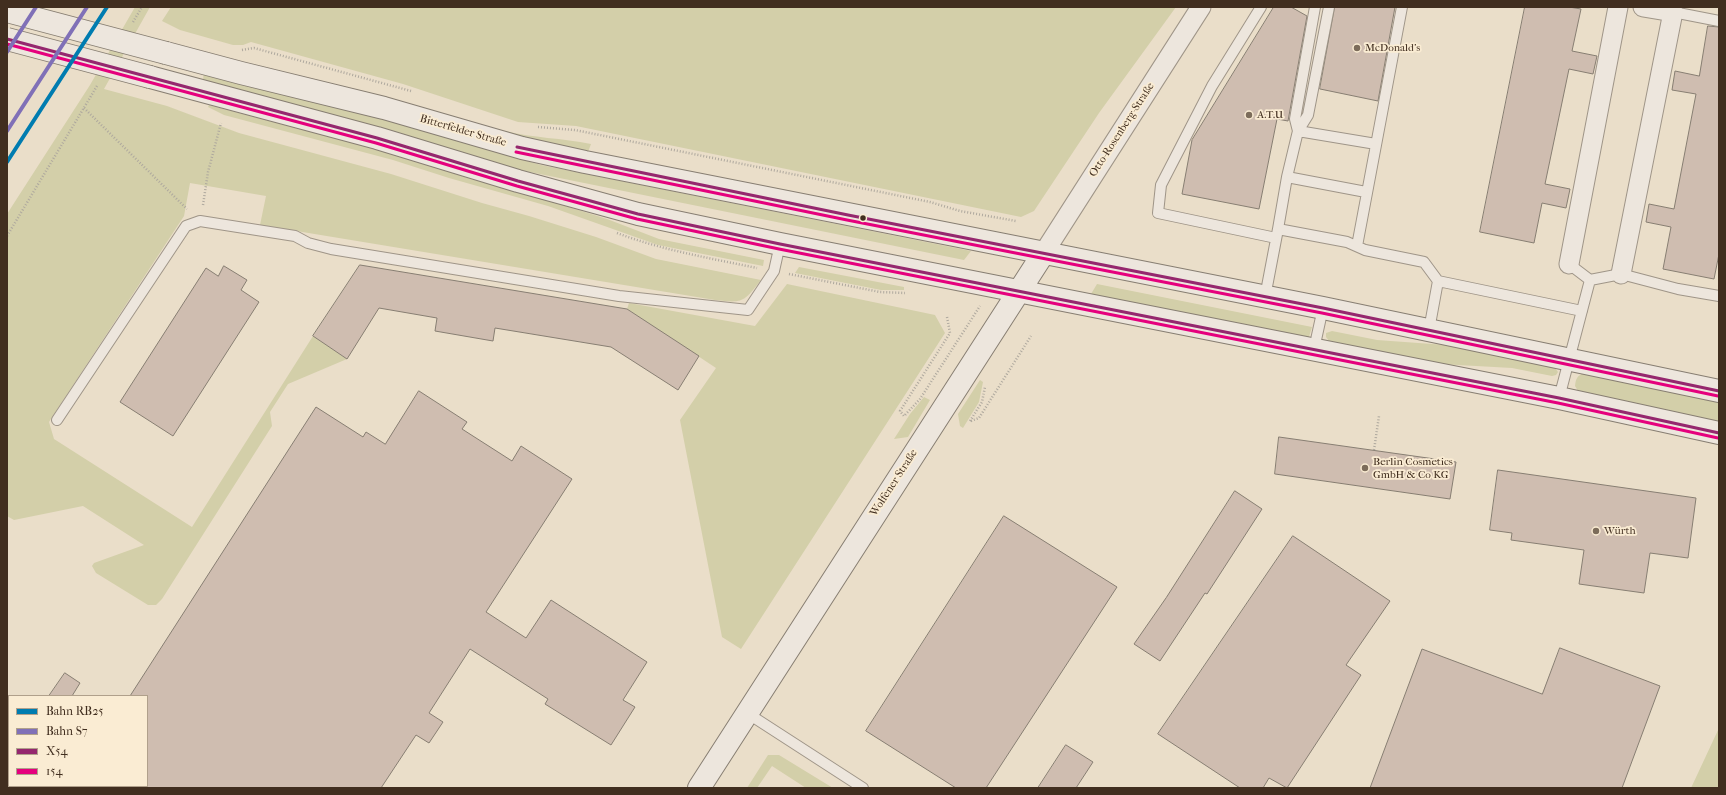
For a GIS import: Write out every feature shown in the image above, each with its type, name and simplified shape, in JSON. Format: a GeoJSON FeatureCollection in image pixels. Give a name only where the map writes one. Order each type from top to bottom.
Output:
{"type":"FeatureCollection","features":[{"type":"Feature","properties":{"kind":"main road","name":"Bitterfelder Straße"},"geometry":{"type":"LineString","coordinates":[[7,11],[242,73],[384,108],[522,148],[1042,254],[1323,308],[1719,391]]}},
{"type":"Feature","properties":{"kind":"main road","name":"Bitterfelder Straße"},"geometry":{"type":"LineString","coordinates":[[7,39],[424,151],[518,181],[638,214],[780,244],[1559,398],[1719,432]]}},
{"type":"Feature","properties":{"kind":"main road","name":"Bitterfelder Straße"},"geometry":{"type":"LineString","coordinates":[[384,108],[424,151]]}},
{"type":"Feature","properties":{"kind":"main road","name":"Wolfener Straße"},"geometry":{"type":"LineString","coordinates":[[699,788],[1042,254]]}},
{"type":"Feature","properties":{"kind":"street","name":"Otto-Rosenberg-Straße"},"geometry":{"type":"LineString","coordinates":[[1042,254],[1201,7]]}},
{"type":"Feature","properties":{"kind":"street"},"geometry":{"type":"LineString","coordinates":[[1569,264],[1618,7]]}},
{"type":"Feature","properties":{"kind":"street"},"geometry":{"type":"LineString","coordinates":[[1621,274],[1673,10],[1643,7]]}},
{"type":"Feature","properties":{"kind":"lane"},"geometry":{"type":"LineString","coordinates":[[1261,7],[1212,86],[1161,185],[1158,213],[1277,234],[1347,242],[1365,250],[1424,262],[1438,281],[1582,311]]}},
{"type":"Feature","properties":{"kind":"lane"},"geometry":{"type":"LineString","coordinates":[[1298,131],[1295,119],[1315,7]]}},
{"type":"Feature","properties":{"kind":"lane"},"geometry":{"type":"LineString","coordinates":[[1265,297],[1287,177],[1298,131],[1308,115],[1329,7]]}},
{"type":"Feature","properties":{"kind":"lane"},"geometry":{"type":"LineString","coordinates":[[1356,246],[1402,7]]}},
{"type":"Feature","properties":{"kind":"lane"},"geometry":{"type":"LineString","coordinates":[[1673,10],[1719,21]]}},
{"type":"Feature","properties":{"kind":"lane"},"geometry":{"type":"LineString","coordinates":[[1298,131],[1376,144]]}},
{"type":"Feature","properties":{"kind":"lane"},"geometry":{"type":"LineString","coordinates":[[1287,177],[1366,192]]}},
{"type":"Feature","properties":{"kind":"lane"},"geometry":{"type":"LineString","coordinates":[[57,420],[186,226],[200,221],[295,236],[308,243],[331,249],[611,294],[748,310],[771,277],[780,244]]}},
{"type":"Feature","properties":{"kind":"lane"},"geometry":{"type":"LineString","coordinates":[[1569,264],[1590,280],[1621,274],[1678,289],[1719,296]]}},
{"type":"Feature","properties":{"kind":"lane"},"geometry":{"type":"LineString","coordinates":[[1559,398],[1590,280]]}},
{"type":"Feature","properties":{"kind":"lane"},"geometry":{"type":"LineString","coordinates":[[1429,330],[1438,281]]}},
{"type":"Feature","properties":{"kind":"lane"},"geometry":{"type":"LineString","coordinates":[[1314,349],[1323,308]]}},
{"type":"Feature","properties":{"kind":"lane"},"geometry":{"type":"LineString","coordinates":[[747,713],[863,788]]}},
{"type":"Feature","properties":{"kind":"path"},"geometry":{"type":"LineString","coordinates":[[130,27],[142,7]]}},
{"type":"Feature","properties":{"kind":"path"},"geometry":{"type":"LineString","coordinates":[[239,50],[254,48],[413,92]]}},
{"type":"Feature","properties":{"kind":"path"},"geometry":{"type":"LineString","coordinates":[[7,236],[100,81]]}},
{"type":"Feature","properties":{"kind":"path"},"geometry":{"type":"LineString","coordinates":[[84,108],[200,221]]}},
{"type":"Feature","properties":{"kind":"path"},"geometry":{"type":"LineString","coordinates":[[200,221],[208,172],[221,123]]}},
{"type":"Feature","properties":{"kind":"path"},"geometry":{"type":"LineString","coordinates":[[531,127],[575,130],[930,202],[960,211],[1016,221]]}},
{"type":"Feature","properties":{"kind":"path"},"geometry":{"type":"LineString","coordinates":[[947,317],[950,333],[900,411],[904,416],[920,399],[982,304]]}},
{"type":"Feature","properties":{"kind":"path"},"geometry":{"type":"LineString","coordinates":[[970,421],[980,418],[1031,336]]}},
{"type":"Feature","properties":{"kind":"path"},"geometry":{"type":"LineString","coordinates":[[1374,450],[1379,416]]}},
{"type":"Feature","properties":{"kind":"shaded area"},"geometry":{"type":"Polygon","coordinates":[[[135,7],[150,7],[104,89],[167,106],[239,133],[391,174],[482,203],[529,216],[596,237],[656,259],[761,280],[742,300],[715,300],[260,225],[266,196],[190,183],[184,216],[49,422],[54,439],[192,527],[313,336],[347,359],[288,384],[270,412],[272,426],[162,599],[156,605],[148,605],[96,573],[92,566],[94,563],[144,545],[83,506],[14,520],[7,516],[7,214],[90,85],[135,7]]]}},
{"type":"Feature","properties":{"kind":"shaded area"},"geometry":{"type":"Polygon","coordinates":[[[171,7],[1176,7],[1099,113],[1034,211],[1021,217],[576,126],[518,122],[403,84],[251,42],[243,45],[233,45],[180,30],[162,21],[171,7]]]}},
{"type":"Feature","properties":{"kind":"shaded area"},"geometry":{"type":"Polygon","coordinates":[[[204,71],[420,128],[468,144],[541,165],[971,251],[964,260],[520,170],[384,129],[203,80],[204,71]]]}},
{"type":"Feature","properties":{"kind":"shaded area"},"geometry":{"type":"Polygon","coordinates":[[[209,105],[394,154],[471,179],[607,219],[659,239],[764,260],[763,266],[658,245],[548,206],[449,178],[393,160],[224,115],[208,107],[209,105]]]}},
{"type":"Feature","properties":{"kind":"shaded area"},"geometry":{"type":"Polygon","coordinates":[[[505,131],[591,144],[588,152],[505,133],[505,131]]]}},
{"type":"Feature","properties":{"kind":"shaded area"},"geometry":{"type":"Polygon","coordinates":[[[799,267],[904,287],[904,290],[881,290],[795,273],[799,267]]]}},
{"type":"Feature","properties":{"kind":"shaded area"},"geometry":{"type":"Polygon","coordinates":[[[787,284],[935,315],[945,333],[741,649],[722,637],[680,420],[716,368],[627,309],[629,303],[755,326],[787,284]]]}},
{"type":"Feature","properties":{"kind":"shaded area"},"geometry":{"type":"Polygon","coordinates":[[[1097,284],[1312,327],[1309,337],[1091,294],[1097,284]]]}},
{"type":"Feature","properties":{"kind":"shaded area"},"geometry":{"type":"Polygon","coordinates":[[[1332,331],[1377,340],[1446,345],[1555,368],[1558,372],[1556,375],[1552,376],[1512,368],[1440,364],[1329,341],[1326,337],[1326,333],[1332,331]]]}},
{"type":"Feature","properties":{"kind":"shaded area"},"geometry":{"type":"Polygon","coordinates":[[[1584,373],[1719,402],[1719,422],[1578,391],[1575,386],[1576,379],[1584,373]]]}},
{"type":"Feature","properties":{"kind":"shaded area"},"geometry":{"type":"Polygon","coordinates":[[[980,380],[983,382],[979,402],[963,428],[960,426],[958,414],[980,380]]]}},
{"type":"Feature","properties":{"kind":"shaded area"},"geometry":{"type":"Polygon","coordinates":[[[924,397],[930,400],[908,437],[894,439],[910,414],[924,397]]]}},
{"type":"Feature","properties":{"kind":"shaded area"},"geometry":{"type":"Polygon","coordinates":[[[1719,728],[1719,788],[1691,788],[1719,728]]]}},
{"type":"Feature","properties":{"kind":"shaded area"},"geometry":{"type":"Polygon","coordinates":[[[768,755],[779,755],[833,788],[806,788],[772,766],[757,788],[747,788],[768,755]]]}},
{"type":"Feature","properties":{"kind":"building"},"geometry":{"type":"Polygon","coordinates":[[[1274,7],[1291,7],[1307,16],[1288,121],[1277,119],[1259,209],[1182,194],[1192,140],[1274,7]]]}},
{"type":"Feature","properties":{"kind":"building","name":"McDonald's"},"geometry":{"type":"Polygon","coordinates":[[[1335,7],[1395,7],[1378,101],[1320,89],[1335,7]]]}},
{"type":"Feature","properties":{"kind":"building"},"geometry":{"type":"Polygon","coordinates":[[[1525,7],[1569,7],[1581,9],[1572,51],[1597,56],[1593,74],[1569,69],[1545,184],[1570,189],[1566,208],[1542,203],[1534,243],[1480,232],[1525,7]]]}},
{"type":"Feature","properties":{"kind":"building"},"geometry":{"type":"Polygon","coordinates":[[[1708,26],[1719,27],[1719,254],[1714,279],[1663,269],[1671,227],[1646,222],[1649,204],[1674,209],[1696,94],[1672,90],[1675,71],[1699,76],[1708,26]]]}},
{"type":"Feature","properties":{"kind":"building"},"geometry":{"type":"Polygon","coordinates":[[[360,265],[627,309],[699,356],[678,390],[611,347],[495,328],[493,341],[435,331],[437,318],[379,308],[347,359],[313,336],[360,265]]]}},
{"type":"Feature","properties":{"kind":"building"},"geometry":{"type":"Polygon","coordinates":[[[224,266],[247,280],[241,290],[259,302],[173,436],[120,402],[206,268],[218,276],[224,266]]]}},
{"type":"Feature","properties":{"kind":"building"},"geometry":{"type":"Polygon","coordinates":[[[419,391],[467,422],[462,429],[512,461],[521,446],[572,479],[486,612],[526,638],[551,600],[647,662],[623,700],[635,707],[611,745],[545,704],[548,699],[470,649],[429,713],[443,722],[429,743],[416,735],[381,788],[147,788],[148,695],[131,695],[316,407],[363,437],[366,432],[385,444],[419,391]]]}},
{"type":"Feature","properties":{"kind":"building","name":"Berlin Cosmetics GmbH & Co KG"},"geometry":{"type":"Polygon","coordinates":[[[1279,437],[1456,462],[1450,499],[1275,474],[1279,437]]]}},
{"type":"Feature","properties":{"kind":"building","name":"Würth"},"geometry":{"type":"Polygon","coordinates":[[[1498,470],[1696,498],[1688,558],[1650,553],[1644,593],[1579,584],[1584,550],[1511,540],[1512,533],[1490,530],[1498,470]]]}},
{"type":"Feature","properties":{"kind":"building"},"geometry":{"type":"Polygon","coordinates":[[[1235,491],[1262,509],[1207,594],[1205,593],[1160,661],[1134,644],[1166,598],[1235,491]]]}},
{"type":"Feature","properties":{"kind":"building"},"geometry":{"type":"Polygon","coordinates":[[[1004,516],[1117,587],[986,788],[956,788],[866,731],[1004,516]]]}},
{"type":"Feature","properties":{"kind":"building"},"geometry":{"type":"Polygon","coordinates":[[[1293,536],[1390,601],[1346,665],[1361,675],[1287,788],[1269,778],[1263,788],[1240,788],[1158,734],[1293,536]]]}},
{"type":"Feature","properties":{"kind":"building"},"geometry":{"type":"Polygon","coordinates":[[[1560,648],[1660,686],[1622,788],[1370,788],[1422,649],[1542,694],[1560,648]]]}},
{"type":"Feature","properties":{"kind":"building"},"geometry":{"type":"Polygon","coordinates":[[[65,673],[80,683],[73,695],[50,695],[65,673]]]}},
{"type":"Feature","properties":{"kind":"building"},"geometry":{"type":"Polygon","coordinates":[[[1066,745],[1093,762],[1076,788],[1038,788],[1066,745]]]}},
{"type":"Feature","properties":{"kind":"rail line","name":"S7"},"geometry":{"type":"LineString","coordinates":[[7,52],[36,7]]}},
{"type":"Feature","properties":{"kind":"rail line","name":"S7"},"geometry":{"type":"LineString","coordinates":[[7,131],[87,7]]}},
{"type":"Feature","properties":{"kind":"rail line","name":"RB25"},"geometry":{"type":"LineString","coordinates":[[7,162],[107,7]]}},
{"type":"Feature","properties":{"kind":"transit line","name":"X54"},"geometry":{"type":"LineString","coordinates":[[7,39],[377,138],[518,181],[638,214],[780,244],[1559,398],[1719,433]]}},
{"type":"Feature","properties":{"kind":"transit line","name":"154"},"geometry":{"type":"LineString","coordinates":[[7,44],[376,143],[517,186],[637,219],[779,249],[1558,403],[1718,438]]}},
{"type":"Feature","properties":{"kind":"transit line","name":"X54"},"geometry":{"type":"LineString","coordinates":[[517,147],[848,215],[1323,308],[1719,391]]}},
{"type":"Feature","properties":{"kind":"transit line","name":"154"},"geometry":{"type":"LineString","coordinates":[[516,152],[847,220],[1322,313],[1718,396]]}},
{"type":"Feature","properties":{"kind":"place","name":"McDonald's"},"geometry":{"type":"Point","coordinates":[1357,48]}},
{"type":"Feature","properties":{"kind":"place","name":"A.T.U"},"geometry":{"type":"Point","coordinates":[1249,115]}},
{"type":"Feature","properties":{"kind":"place","name":"Berlin Cosmetics GmbH & Co KG"},"geometry":{"type":"Point","coordinates":[1365,468]}},
{"type":"Feature","properties":{"kind":"place","name":"Würth"},"geometry":{"type":"Point","coordinates":[1596,531]}}]}
